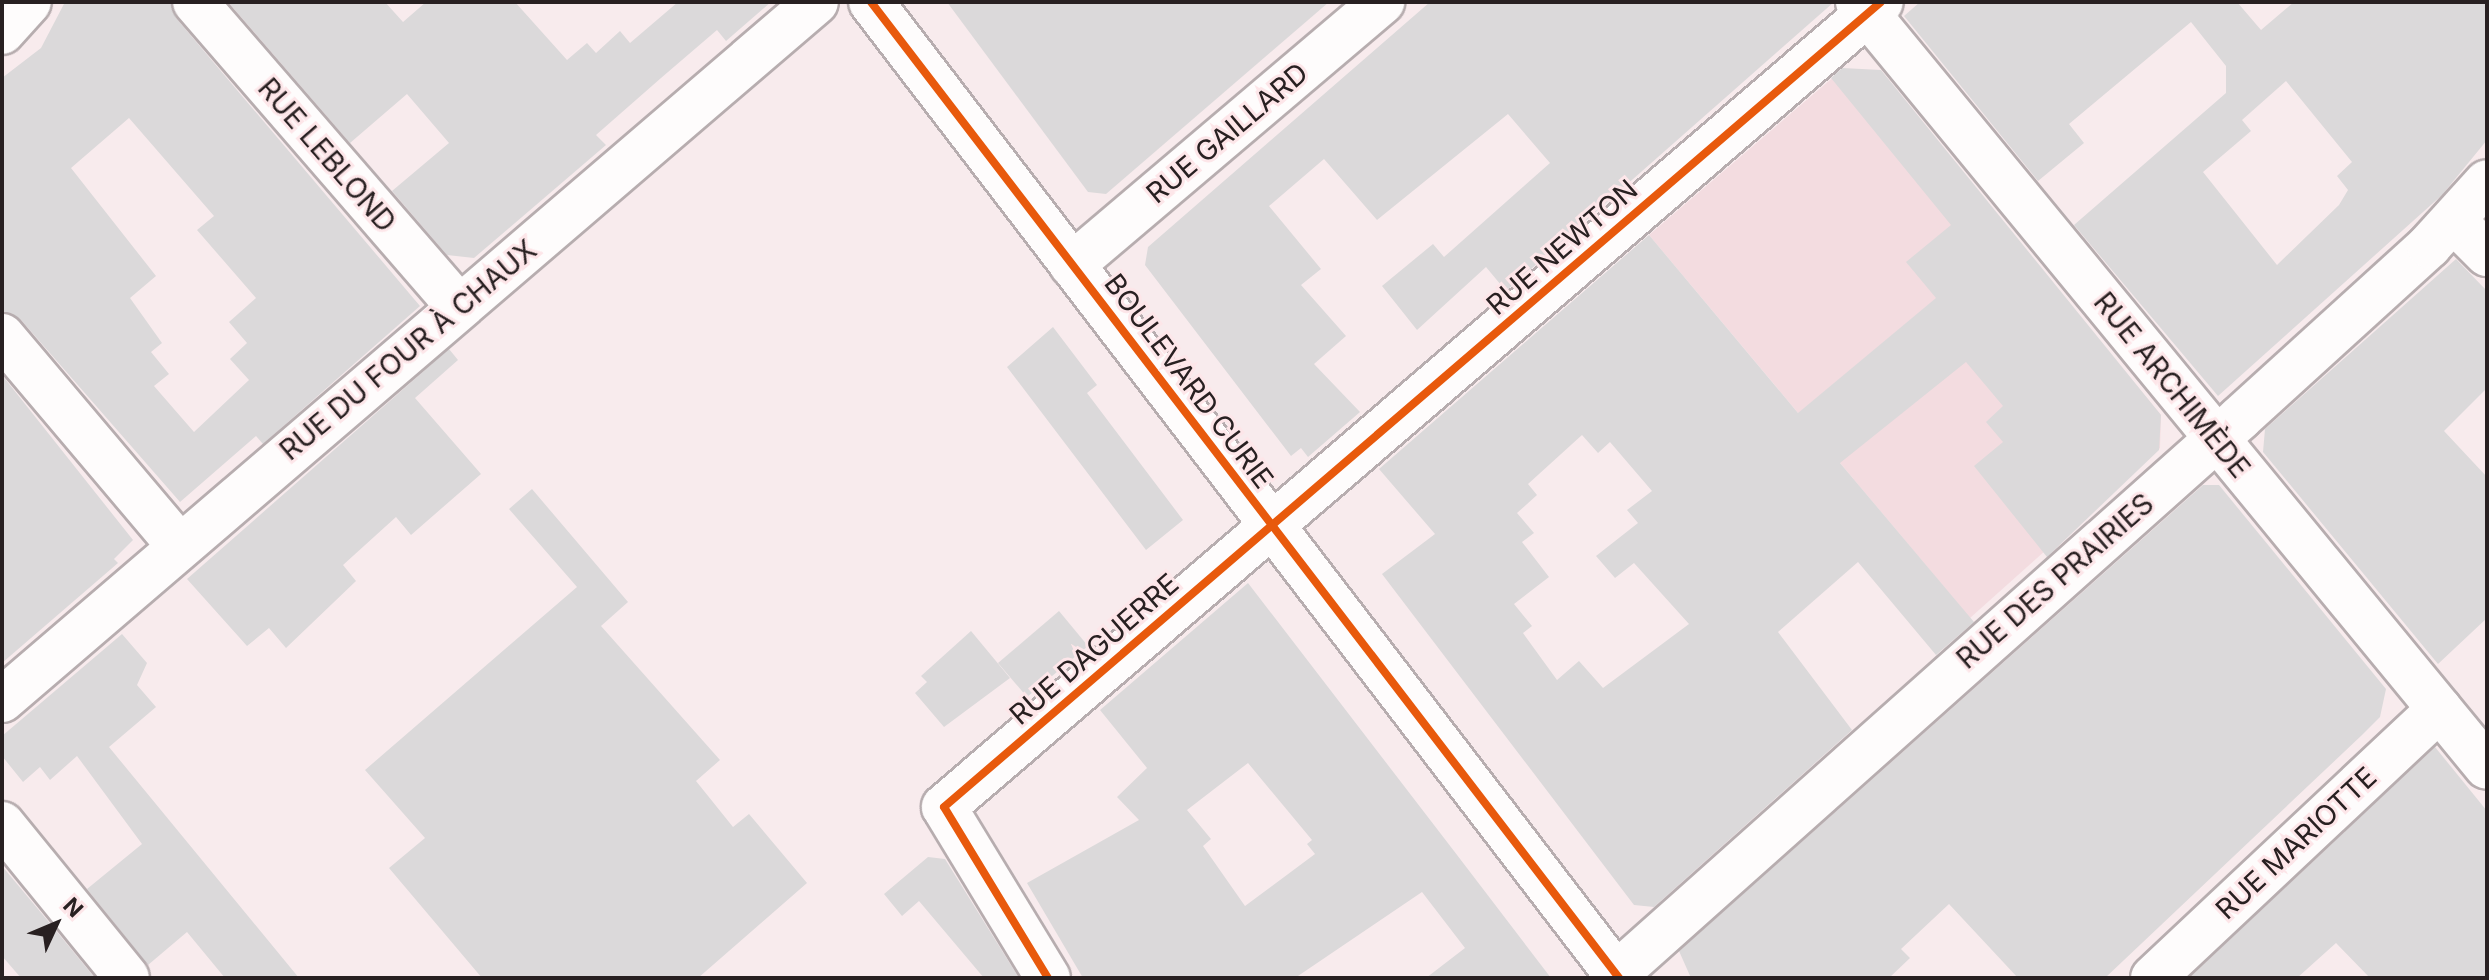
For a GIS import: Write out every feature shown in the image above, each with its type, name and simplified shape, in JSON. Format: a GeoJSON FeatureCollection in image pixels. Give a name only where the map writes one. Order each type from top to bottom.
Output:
{"type":"FeatureCollection","features":[{"type":"Feature","properties":{"kind":"street"},"geometry":{"type":"LineString","coordinates":[[2,32],[29,2]]}},
{"type":"Feature","properties":{"kind":"street","name":"RUE LEBLOND"},"geometry":{"type":"LineString","coordinates":[[195,2],[459,307]]}},
{"type":"Feature","properties":{"kind":"street","name":"RUE DU FOUR À CHAUX"},"geometry":{"type":"LineString","coordinates":[[2,700],[178,544],[816,2]]}},
{"type":"Feature","properties":{"kind":"street","name":"BOULEVARD CURIE"},"geometry":{"type":"LineString","coordinates":[[871,2],[1616,977]]}},
{"type":"Feature","properties":{"kind":"street","name":"RUE GAILLARD"},"geometry":{"type":"LineString","coordinates":[[1072,265],[1382,2]]}},
{"type":"Feature","properties":{"kind":"street","name":"RUE ARCHIMÈDE"},"geometry":{"type":"LineString","coordinates":[[1869,6],[2217,439],[2487,767]]}},
{"type":"Feature","properties":{"kind":"street","name":"RUE NEWTON"},"geometry":{"type":"LineString","coordinates":[[1272,525],[1869,6]]}},
{"type":"Feature","properties":{"kind":"street","name":"RUE DES PRAIRIES"},"geometry":{"type":"LineString","coordinates":[[1616,977],[2217,439],[2454,221],[2487,182]]}},
{"type":"Feature","properties":{"kind":"street"},"geometry":{"type":"LineString","coordinates":[[2454,221],[2487,254]]}},
{"type":"Feature","properties":{"kind":"street"},"geometry":{"type":"LineString","coordinates":[[2,336],[178,544]]}},
{"type":"Feature","properties":{"kind":"street","name":"RUE DAGUERRE"},"geometry":{"type":"LineString","coordinates":[[1048,978],[944,807],[1272,525]]}},
{"type":"Feature","properties":{"kind":"street","name":"RUE MARIOTTE"},"geometry":{"type":"LineString","coordinates":[[2153,978],[2439,709]]}},
{"type":"Feature","properties":{"kind":"street"},"geometry":{"type":"LineString","coordinates":[[2,824],[127,978]]}},
{"type":"Feature","properties":{"kind":"shaded area"},"geometry":{"type":"Polygon","coordinates":[[[1843,69],[2056,289],[2161,415],[2160,448],[1970,618],[1649,235],[1843,69]]]}},
{"type":"Feature","properties":{"kind":"building"},"geometry":{"type":"Polygon","coordinates":[[[65,2],[171,2],[176,18],[420,306],[263,444],[256,436],[180,502],[21,320],[2,312],[2,78],[41,48],[65,2]],[[129,118],[71,168],[156,276],[130,298],[162,343],[151,352],[169,374],[154,386],[194,432],[249,380],[230,359],[247,343],[229,322],[256,298],[197,230],[214,216],[129,118]]]}},
{"type":"Feature","properties":{"kind":"building"},"geometry":{"type":"Polygon","coordinates":[[[228,2],[385,2],[403,22],[426,2],[515,2],[567,60],[587,43],[596,53],[620,31],[630,43],[678,2],[771,2],[726,41],[717,30],[661,78],[596,135],[606,145],[474,258],[447,255],[392,191],[449,143],[407,94],[350,143],[228,2]]]}},
{"type":"Feature","properties":{"kind":"building"},"geometry":{"type":"Polygon","coordinates":[[[947,2],[1329,2],[1106,194],[1088,192],[947,2]]]}},
{"type":"Feature","properties":{"kind":"building"},"geometry":{"type":"Polygon","coordinates":[[[1430,2],[1834,2],[1506,291],[1486,267],[1417,330],[1382,286],[1433,244],[1444,257],[1550,163],[1508,114],[1377,220],[1324,159],[1269,206],[1321,269],[1301,285],[1346,336],[1314,364],[1360,412],[1308,457],[1301,448],[1291,456],[1145,265],[1148,247],[1430,2]]]}},
{"type":"Feature","properties":{"kind":"building"},"geometry":{"type":"Polygon","coordinates":[[[1920,2],[2237,2],[2261,30],[2294,2],[2487,2],[2487,140],[2442,195],[2218,396],[2074,225],[2226,93],[2226,66],[2191,22],[2069,124],[2084,143],[2038,181],[1904,16],[1920,2]],[[2286,81],[2242,120],[2251,131],[2203,172],[2277,265],[2339,205],[2348,190],[2337,176],[2352,162],[2286,81]]]}},
{"type":"Feature","properties":{"kind":"building"},"geometry":{"type":"Polygon","coordinates":[[[1842,68],[1881,70],[2161,415],[2159,450],[2047,557],[1974,466],[2003,442],[1986,422],[2003,406],[1966,362],[1840,463],[1974,622],[1936,655],[1858,562],[1778,632],[1852,730],[1654,907],[1634,905],[1382,574],[1435,534],[1379,469],[1649,235],[1798,413],[1936,298],[1906,262],[1951,225],[1831,78],[1842,68]],[[1582,435],[1528,484],[1537,495],[1517,513],[1534,533],[1522,542],[1549,577],[1514,604],[1532,626],[1523,633],[1557,680],[1579,661],[1603,688],[1689,624],[1634,563],[1615,578],[1596,556],[1638,523],[1627,510],[1652,491],[1610,442],[1598,453],[1582,435]]]}},
{"type":"Feature","properties":{"kind":"building"},"geometry":{"type":"Polygon","coordinates":[[[2456,259],[2487,291],[2487,388],[2444,431],[2487,477],[2487,618],[2438,664],[2263,452],[2265,429],[2456,259]]]}},
{"type":"Feature","properties":{"kind":"building"},"geometry":{"type":"Polygon","coordinates":[[[1053,327],[1097,385],[1087,393],[1183,520],[1146,550],[1007,367],[1053,327]]]}},
{"type":"Feature","properties":{"kind":"building"},"geometry":{"type":"Polygon","coordinates":[[[449,349],[458,360],[415,398],[481,474],[411,535],[396,517],[343,565],[356,581],[286,648],[269,628],[247,646],[187,579],[449,349]]]}},
{"type":"Feature","properties":{"kind":"building"},"geometry":{"type":"Polygon","coordinates":[[[2,375],[133,540],[114,559],[118,563],[2,663],[2,375]]]}},
{"type":"Feature","properties":{"kind":"building"},"geometry":{"type":"Polygon","coordinates":[[[2203,485],[2219,485],[2386,689],[2380,717],[2362,735],[2105,978],[2018,978],[1949,904],[1901,949],[1910,958],[1889,978],[1691,978],[1679,951],[2203,485]]]}},
{"type":"Feature","properties":{"kind":"building"},"geometry":{"type":"Polygon","coordinates":[[[532,489],[628,602],[601,626],[720,760],[696,781],[733,827],[749,814],[807,883],[698,978],[482,978],[389,868],[425,838],[365,770],[577,587],[509,509],[532,489]]]}},
{"type":"Feature","properties":{"kind":"building"},"geometry":{"type":"Polygon","coordinates":[[[1248,583],[1551,978],[1426,978],[1465,948],[1422,892],[1295,978],[1083,978],[1027,883],[1139,820],[1117,797],[1147,768],[1100,710],[1248,583]],[[1248,763],[1187,810],[1211,839],[1203,846],[1245,906],[1315,854],[1307,844],[1312,840],[1248,763]]]}},
{"type":"Feature","properties":{"kind":"building"},"geometry":{"type":"Polygon","coordinates":[[[1059,611],[1088,646],[1027,697],[998,663],[1059,611]]]}},
{"type":"Feature","properties":{"kind":"building"},"geometry":{"type":"Polygon","coordinates":[[[971,631],[1010,678],[944,727],[915,693],[927,682],[921,676],[971,631]]]}},
{"type":"Feature","properties":{"kind":"building"},"geometry":{"type":"Polygon","coordinates":[[[122,634],[147,663],[137,685],[156,707],[109,747],[299,978],[225,978],[187,932],[148,965],[87,889],[142,844],[77,756],[50,780],[40,767],[23,782],[2,756],[2,736],[122,634]]]}},
{"type":"Feature","properties":{"kind":"building"},"geometry":{"type":"Polygon","coordinates":[[[2435,747],[2487,811],[2487,978],[2370,978],[2336,943],[2297,978],[2189,978],[2435,747]]]}},
{"type":"Feature","properties":{"kind":"building"},"geometry":{"type":"Polygon","coordinates":[[[928,857],[945,859],[1019,978],[984,978],[919,901],[902,916],[884,894],[928,857]]]}},
{"type":"Feature","properties":{"kind":"building"},"geometry":{"type":"Polygon","coordinates":[[[2,866],[95,978],[21,978],[2,956],[2,866]]]}},
{"type":"Feature","properties":{"kind":"cycle path"},"geometry":{"type":"LineString","coordinates":[[871,2],[1619,978]]}},
{"type":"Feature","properties":{"kind":"cycle path"},"geometry":{"type":"LineString","coordinates":[[1048,978],[944,807],[1881,2]]}}]}
